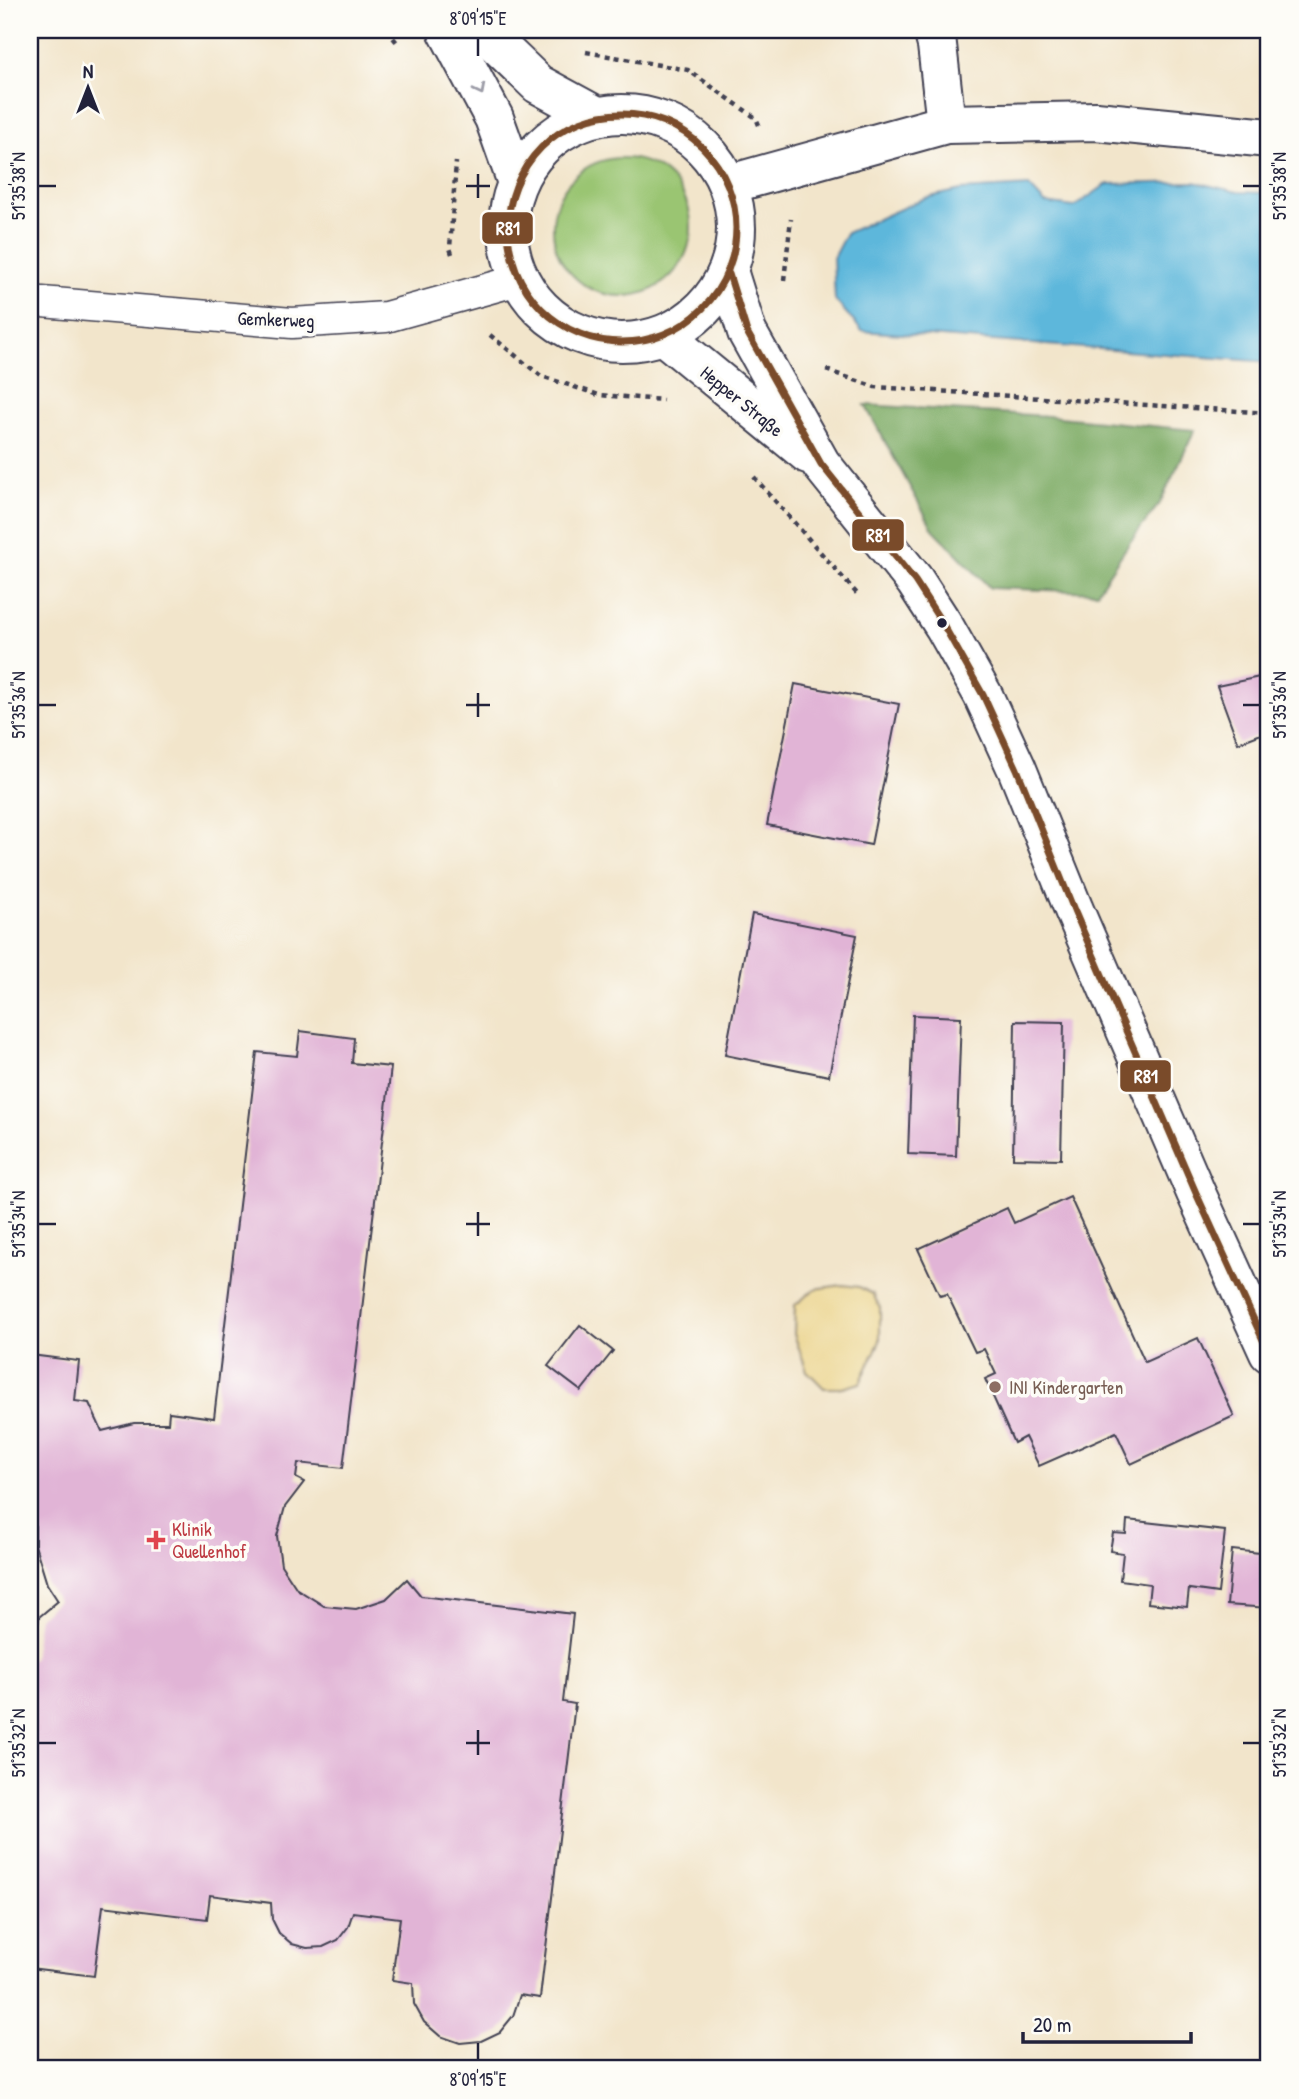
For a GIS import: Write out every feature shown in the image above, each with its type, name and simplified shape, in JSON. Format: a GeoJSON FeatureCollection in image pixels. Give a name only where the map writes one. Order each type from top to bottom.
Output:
{"type":"FeatureCollection","features":[{"type":"Feature","properties":{"kind":"street"},"geometry":{"type":"LineString","coordinates":[[447,30],[494,118],[516,180]]}},
{"type":"Feature","properties":{"kind":"street","name":"Hepper Straße"},"geometry":{"type":"LineString","coordinates":[[482,30],[538,84],[595,115]]}},
{"type":"Feature","properties":{"kind":"street"},"geometry":{"type":"LineString","coordinates":[[933,30],[946,124]]}},
{"type":"Feature","properties":{"kind":"street","name":"Hepper Straße"},"geometry":{"type":"LineString","coordinates":[[595,115],[650,115],[698,140],[730,184],[738,229],[729,274],[702,311],[664,336],[622,344],[580,335],[544,314],[519,280],[506,230],[516,180],[548,138],[595,115]]}},
{"type":"Feature","properties":{"kind":"street"},"geometry":{"type":"LineString","coordinates":[[730,184],[946,124],[1096,121],[1269,138]]}},
{"type":"Feature","properties":{"kind":"street","name":"Hepper Straße"},"geometry":{"type":"LineString","coordinates":[[729,274],[747,332],[821,464],[915,581],[984,695],[1196,1193],[1269,1353]]}},
{"type":"Feature","properties":{"kind":"street","name":"Hepper Straße"},"geometry":{"type":"LineString","coordinates":[[664,336],[821,464]]}},
{"type":"Feature","properties":{"kind":"lane","name":"Gemkerweg"},"geometry":{"type":"LineString","coordinates":[[30,302],[292,323],[386,317],[519,280]]}},
{"type":"Feature","properties":{"kind":"path"},"geometry":{"type":"LineString","coordinates":[[457,157],[450,248],[467,293],[491,338],[541,376],[599,395],[663,401],[674,406]]}},
{"type":"Feature","properties":{"kind":"path"},"geometry":{"type":"LineString","coordinates":[[778,171],[792,212],[784,278],[786,290]]}},
{"type":"Feature","properties":{"kind":"path"},"geometry":{"type":"LineString","coordinates":[[819,368],[875,387],[1269,413]]}},
{"type":"Feature","properties":{"kind":"path"},"geometry":{"type":"LineString","coordinates":[[752,475],[861,598]]}},
{"type":"Feature","properties":{"kind":"green space"},"geometry":{"type":"Polygon","coordinates":[[[622,158],[648,163],[671,178],[686,201],[691,227],[686,253],[671,276],[648,291],[622,296],[596,291],[573,276],[558,253],[553,227],[558,201],[573,178],[596,163],[622,158]]]}},
{"type":"Feature","properties":{"kind":"green space"},"geometry":{"type":"Polygon","coordinates":[[[865,405],[1049,416],[1195,430],[1160,503],[1097,592],[990,588],[933,529],[865,405]]]}},
{"type":"Feature","properties":{"kind":"sand"},"geometry":{"type":"Polygon","coordinates":[[[842,1285],[859,1287],[873,1294],[880,1308],[880,1341],[860,1383],[843,1388],[824,1388],[807,1371],[794,1334],[795,1305],[815,1289],[842,1285]]]}},
{"type":"Feature","properties":{"kind":"water"},"geometry":{"type":"Polygon","coordinates":[[[1194,182],[1238,192],[1269,193],[1269,362],[862,331],[835,300],[833,258],[846,233],[925,198],[961,190],[1029,186],[1045,203],[1074,207],[1107,184],[1194,182]]]}},
{"type":"Feature","properties":{"kind":"building"},"geometry":{"type":"Polygon","coordinates":[[[1269,675],[1269,731],[1238,743],[1217,686],[1269,675]]]}},
{"type":"Feature","properties":{"kind":"building"},"geometry":{"type":"Polygon","coordinates":[[[795,684],[899,704],[871,845],[767,825],[795,684]]]}},
{"type":"Feature","properties":{"kind":"building"},"geometry":{"type":"Polygon","coordinates":[[[752,914],[857,935],[829,1076],[725,1055],[752,914]]]}},
{"type":"Feature","properties":{"kind":"building"},"geometry":{"type":"Polygon","coordinates":[[[913,1015],[961,1017],[956,1156],[908,1154],[913,1015]]]}},
{"type":"Feature","properties":{"kind":"building"},"geometry":{"type":"Polygon","coordinates":[[[1015,1021],[1064,1022],[1061,1159],[1013,1158],[1015,1021]]]}},
{"type":"Feature","properties":{"kind":"building","name":"Klinik Quellenhof"},"geometry":{"type":"Polygon","coordinates":[[[300,1031],[354,1038],[352,1063],[391,1067],[343,1468],[298,1463],[296,1478],[304,1482],[285,1507],[277,1536],[281,1565],[297,1589],[324,1606],[356,1609],[386,1599],[407,1579],[421,1596],[573,1614],[563,1702],[575,1704],[540,1998],[520,1995],[513,2016],[500,2032],[481,2041],[460,2043],[440,2036],[424,2022],[414,2004],[413,1983],[392,1980],[400,1918],[353,1912],[348,1927],[338,1940],[323,1947],[307,1948],[292,1944],[279,1933],[272,1919],[271,1903],[210,1895],[207,1919],[103,1906],[94,1976],[30,1968],[30,1659],[33,1660],[39,1617],[58,1601],[47,1584],[35,1545],[33,1524],[37,1491],[30,1490],[30,1355],[79,1361],[75,1401],[89,1403],[102,1431],[134,1423],[168,1423],[169,1412],[214,1418],[257,1052],[297,1056],[300,1031]]]}},
{"type":"Feature","properties":{"kind":"building"},"geometry":{"type":"Polygon","coordinates":[[[1070,1197],[1145,1362],[1198,1338],[1234,1416],[1131,1464],[1116,1432],[1039,1466],[1025,1437],[1014,1443],[985,1379],[996,1374],[984,1349],[975,1352],[947,1294],[940,1296],[918,1249],[1007,1208],[1014,1223],[1070,1197]]]}},
{"type":"Feature","properties":{"kind":"building"},"geometry":{"type":"Polygon","coordinates":[[[580,1325],[613,1351],[581,1391],[548,1366],[580,1325]]]}},
{"type":"Feature","properties":{"kind":"building"},"geometry":{"type":"Polygon","coordinates":[[[1127,1520],[1225,1531],[1218,1593],[1189,1589],[1187,1607],[1148,1603],[1150,1584],[1120,1580],[1123,1553],[1110,1551],[1113,1533],[1126,1534],[1127,1520]]]}},
{"type":"Feature","properties":{"kind":"building"},"geometry":{"type":"Polygon","coordinates":[[[1232,1550],[1269,1554],[1269,1608],[1227,1605],[1232,1550]]]}},
{"type":"Feature","properties":{"kind":"transit line","name":"R81"},"geometry":{"type":"LineString","coordinates":[[611,114],[633,114],[666,122],[703,147],[728,184],[736,228],[728,272],[703,309],[666,334],[633,342],[611,342],[568,329],[534,301],[516,272],[508,239],[508,217],[521,174],[549,140],[578,122],[611,114]]}},
{"type":"Feature","properties":{"kind":"transit line","name":"R81"},"geometry":{"type":"LineString","coordinates":[[729,274],[747,332],[821,464],[915,581],[983,695],[1017,769],[1074,910],[1196,1193],[1269,1353]]}},
{"type":"Feature","properties":{"kind":"place","name":"INI Kindergarten"},"geometry":{"type":"Point","coordinates":[995,1387]}},
{"type":"Feature","properties":{"kind":"place","name":"Klinik Quellenhof"},"geometry":{"type":"Point","coordinates":[156,1540]}}]}
